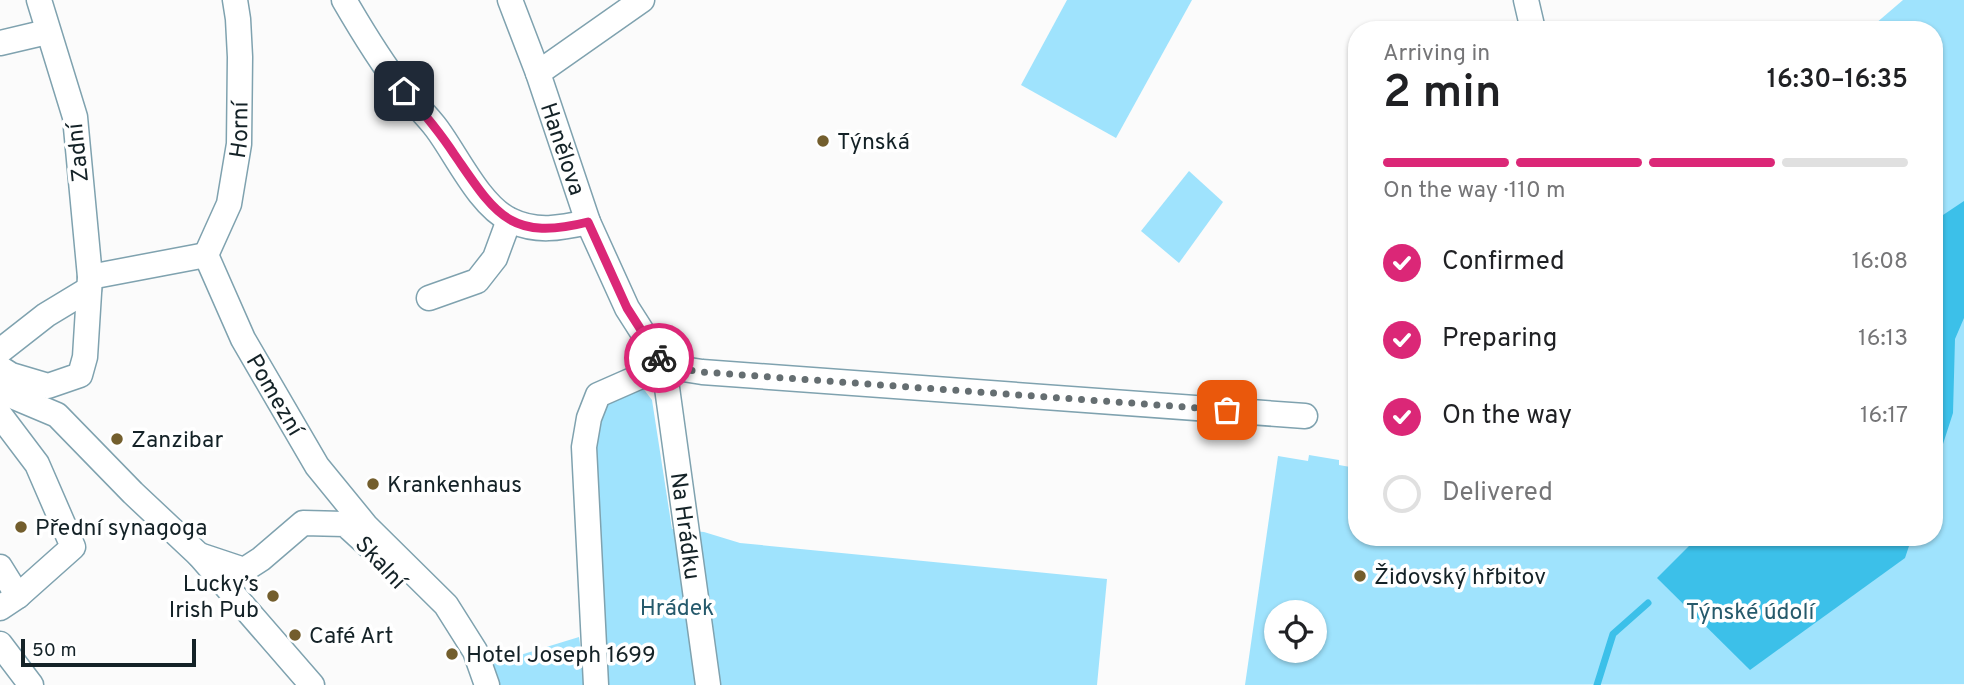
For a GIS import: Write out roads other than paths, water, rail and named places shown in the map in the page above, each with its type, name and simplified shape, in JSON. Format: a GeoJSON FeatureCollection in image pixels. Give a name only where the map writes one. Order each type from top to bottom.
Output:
{"type":"FeatureCollection","features":[{"type":"Feature","properties":{"kind":"street","name":"Zadní"},"geometry":{"type":"LineString","coordinates":[[0,368],[11,375],[48,386],[80,375],[85,358],[89,283],[75,117],[39,0]]}},
{"type":"Feature","properties":{"kind":"street","name":"Horní"},"geometry":{"type":"LineString","coordinates":[[206,255],[229,204],[239,144],[239,19],[234,0]]}},
{"type":"Feature","properties":{"kind":"street"},"geometry":{"type":"LineString","coordinates":[[344,0],[370,45],[404,91],[436,127],[489,205],[509,220],[542,229],[565,228],[588,222]]}},
{"type":"Feature","properties":{"kind":"street","name":"Hanělova"},"geometry":{"type":"LineString","coordinates":[[510,0],[538,73],[588,222],[627,308],[664,366]]}},
{"type":"Feature","properties":{"kind":"street"},"geometry":{"type":"LineString","coordinates":[[538,73],[642,0]]}},
{"type":"Feature","properties":{"kind":"street"},"geometry":{"type":"LineString","coordinates":[[1526,0],[1531,21]]}},
{"type":"Feature","properties":{"kind":"street"},"geometry":{"type":"LineString","coordinates":[[0,43],[47,32]]}},
{"type":"Feature","properties":{"kind":"street"},"geometry":{"type":"LineString","coordinates":[[429,298],[477,281],[495,258],[509,220]]}},
{"type":"Feature","properties":{"kind":"street"},"geometry":{"type":"LineString","coordinates":[[0,351],[89,283],[206,255]]}},
{"type":"Feature","properties":{"kind":"street","name":"Pomezní"},"geometry":{"type":"LineString","coordinates":[[206,255],[243,339],[317,466],[366,526],[446,605]]}},
{"type":"Feature","properties":{"kind":"street"},"geometry":{"type":"LineString","coordinates":[[596,685],[584,447],[589,418],[598,395],[664,366],[702,372],[1305,416]]}},
{"type":"Feature","properties":{"kind":"street","name":"Na Hrádku"},"geometry":{"type":"LineString","coordinates":[[664,366],[708,685]]}},
{"type":"Feature","properties":{"kind":"street"},"geometry":{"type":"LineString","coordinates":[[0,391],[57,415],[133,493],[199,555],[312,685]]}},
{"type":"Feature","properties":{"kind":"street"},"geometry":{"type":"LineString","coordinates":[[0,415],[37,464],[73,547],[9,602],[0,567]]}},
{"type":"Feature","properties":{"kind":"street","name":"Skalní"},"geometry":{"type":"LineString","coordinates":[[199,555],[244,570],[303,523],[345,524],[382,559],[407,590],[429,608],[446,605]]}},
{"type":"Feature","properties":{"kind":"street"},"geometry":{"type":"LineString","coordinates":[[446,605],[475,651],[486,685]]}},
{"type":"Feature","properties":{"kind":"street"},"geometry":{"type":"LineString","coordinates":[[0,644],[31,685]]}},
{"type":"Feature","properties":{"kind":"waterway"},"geometry":{"type":"LineString","coordinates":[[1597,685],[1613,634],[1648,603]]}},
{"type":"Feature","properties":{"kind":"place","name":"Týnská"},"geometry":{"type":"Point","coordinates":[823,141]}},
{"type":"Feature","properties":{"kind":"place","name":"Zanzibar"},"geometry":{"type":"Point","coordinates":[117,439]}},
{"type":"Feature","properties":{"kind":"place","name":"Krankenhaus"},"geometry":{"type":"Point","coordinates":[373,484]}},
{"type":"Feature","properties":{"kind":"place","name":"Přední synagoga"},"geometry":{"type":"Point","coordinates":[21,527]}},
{"type":"Feature","properties":{"kind":"place","name":"Židovský hřbitov"},"geometry":{"type":"Point","coordinates":[1360,576]}},
{"type":"Feature","properties":{"kind":"place","name":"Lucky’s Irish Pub"},"geometry":{"type":"Point","coordinates":[273,596]}},
{"type":"Feature","properties":{"kind":"place","name":"Café Art"},"geometry":{"type":"Point","coordinates":[295,635]}},
{"type":"Feature","properties":{"kind":"place","name":"Hotel Joseph 1699"},"geometry":{"type":"Point","coordinates":[452,654]}},
{"type":"Feature","properties":{"kind":"park label","name":"Hrádek"},"geometry":{"type":"Point","coordinates":[677,607]}},
{"type":"Feature","properties":{"kind":"park label","name":"Týnské údolí"},"geometry":{"type":"Point","coordinates":[1750,611]}}]}
